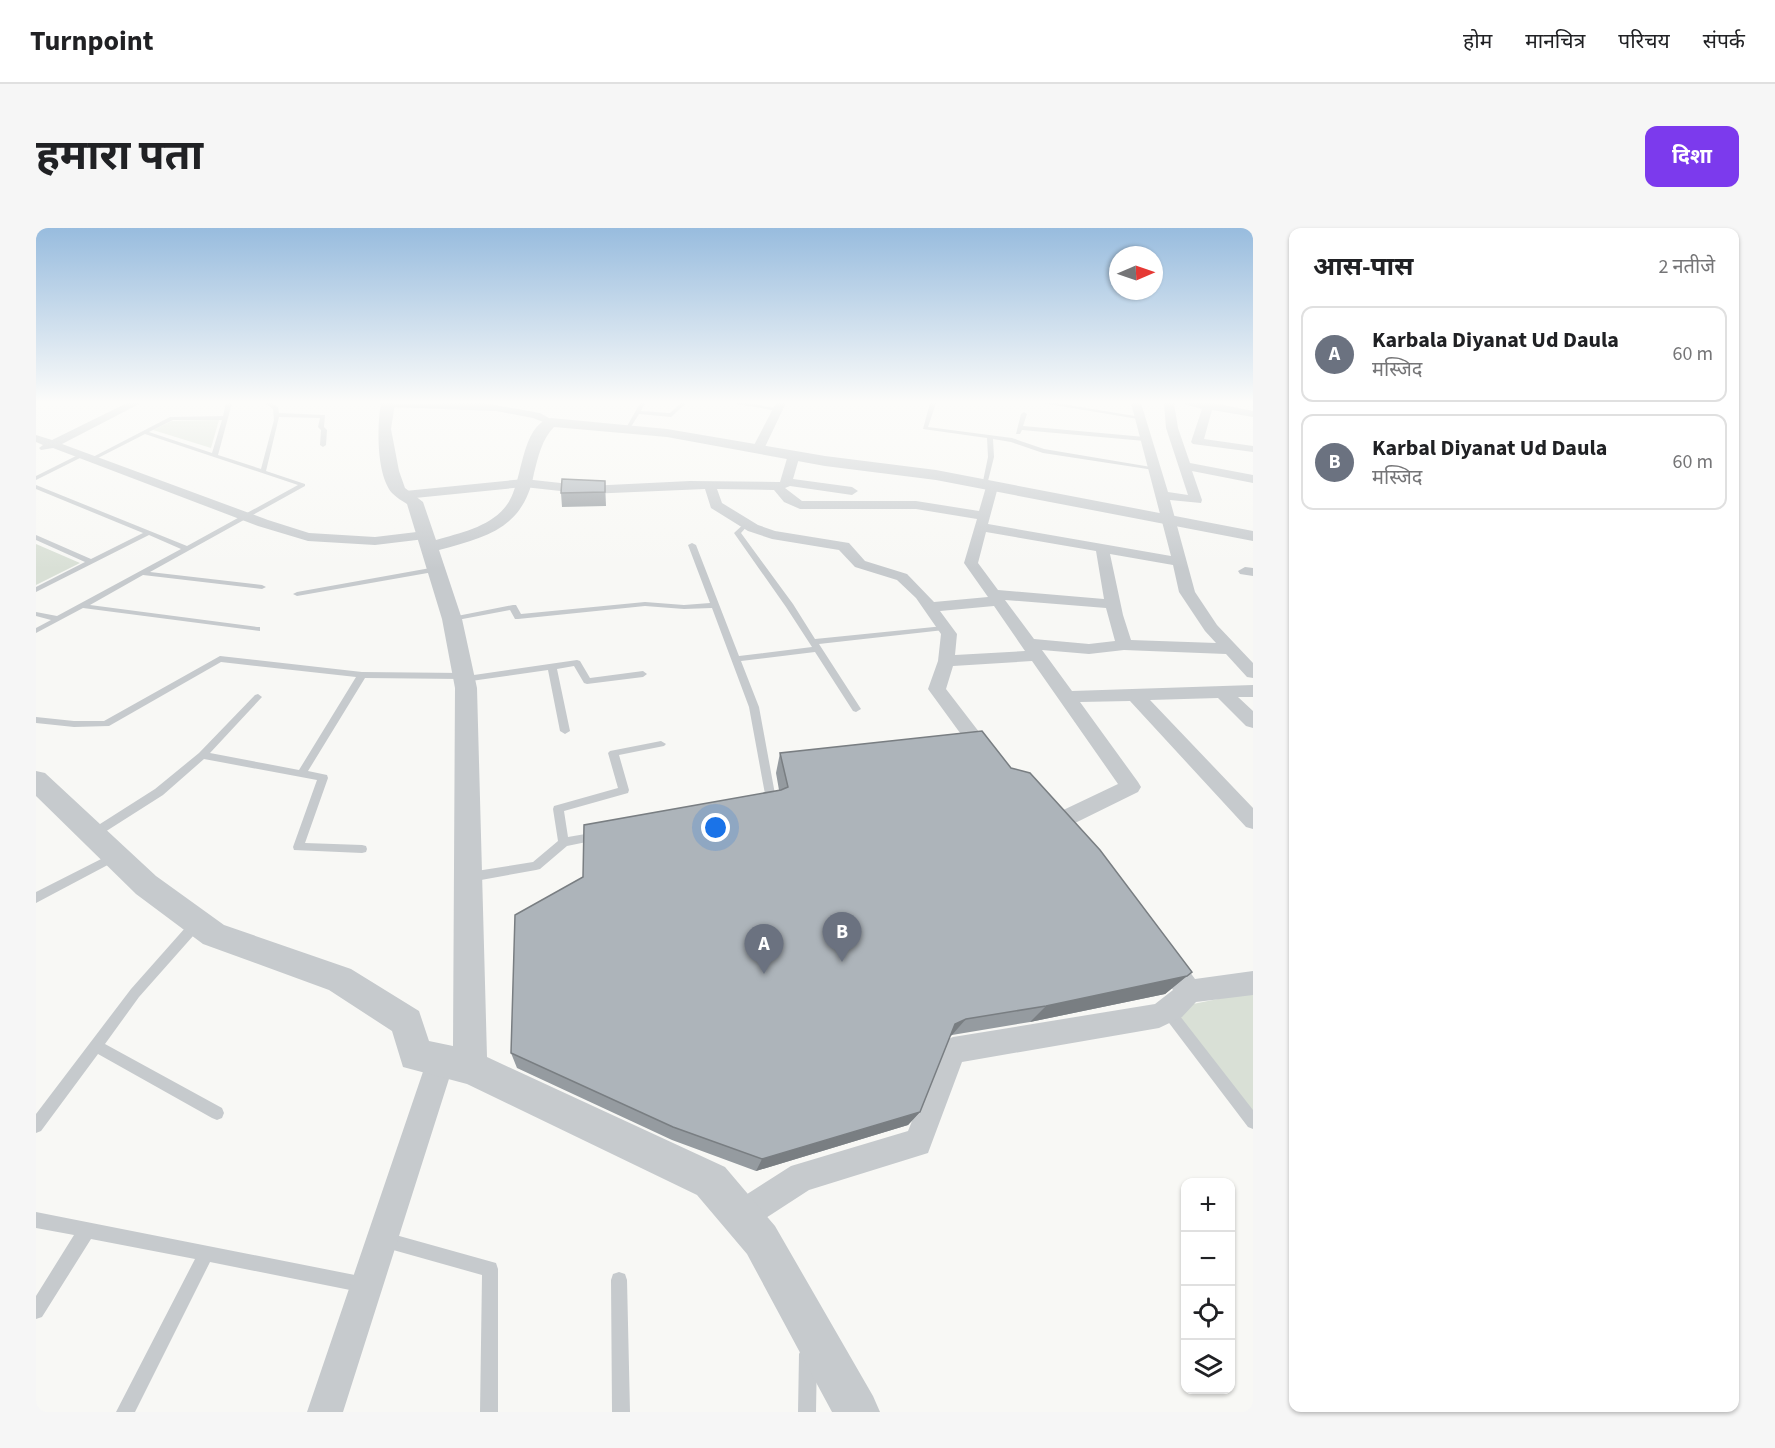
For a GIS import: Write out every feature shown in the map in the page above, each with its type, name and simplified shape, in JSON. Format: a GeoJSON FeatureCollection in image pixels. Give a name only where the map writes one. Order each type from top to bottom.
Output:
{"type":"FeatureCollection","features":[{"type":"Feature","properties":{"kind":"street"},"geometry":{"type":"LineString","coordinates":[[90,458],[244,516],[308,537],[375,541],[430,550],[497,524],[514,509],[521,496],[530,458]]}},
{"type":"Feature","properties":{"kind":"street"},"geometry":{"type":"LineString","coordinates":[[325,1412],[382,1239],[455,1064],[467,878],[464,678],[452,619],[415,502],[398,490],[389,458]]}},
{"type":"Feature","properties":{"kind":"street"},"geometry":{"type":"LineString","coordinates":[[793,458],[782,484],[789,499],[800,505],[916,506],[1102,548],[1179,562]]}},
{"type":"Feature","properties":{"kind":"street"},"geometry":{"type":"LineString","coordinates":[[817,458],[936,475],[1253,536]]}},
{"type":"Feature","properties":{"kind":"street"},"geometry":{"type":"LineString","coordinates":[[1151,458],[1170,520],[1186,592],[1211,628],[1253,673]]}},
{"type":"Feature","properties":{"kind":"street"},"geometry":{"type":"LineString","coordinates":[[1162,495],[1196,500],[1182,458]]}},
{"type":"Feature","properties":{"kind":"street"},"geometry":{"type":"LineString","coordinates":[[1185,466],[1202,458]]}},
{"type":"Feature","properties":{"kind":"street"},"geometry":{"type":"LineString","coordinates":[[1212,458],[1253,479]]}},
{"type":"Feature","properties":{"kind":"street"},"geometry":{"type":"LineString","coordinates":[[405,495],[524,483],[588,490],[782,484],[852,491]]}},
{"type":"Feature","properties":{"kind":"street"},"geometry":{"type":"LineString","coordinates":[[710,486],[716,505],[746,524],[772,535],[844,546],[860,564],[902,577],[930,607],[949,634],[946,661],[937,689],[994,764]]}},
{"type":"Feature","properties":{"kind":"street"},"geometry":{"type":"LineString","coordinates":[[988,486],[983,522],[971,563],[1131,787],[1064,819]]}},
{"type":"Feature","properties":{"kind":"street"},"geometry":{"type":"LineString","coordinates":[[1102,548],[1124,645]]}},
{"type":"Feature","properties":{"kind":"street"},"geometry":{"type":"LineString","coordinates":[[930,607],[996,597],[1113,604]]}},
{"type":"Feature","properties":{"kind":"street"},"geometry":{"type":"LineString","coordinates":[[946,661],[1033,649],[1089,649],[1124,645],[1230,649]]}},
{"type":"Feature","properties":{"kind":"street"},"geometry":{"type":"LineString","coordinates":[[1067,697],[1224,694],[1253,691]]}},
{"type":"Feature","properties":{"kind":"street"},"geometry":{"type":"LineString","coordinates":[[1224,694],[1253,723]]}},
{"type":"Feature","properties":{"kind":"street"},"geometry":{"type":"LineString","coordinates":[[1136,696],[1253,821]]}},
{"type":"Feature","properties":{"kind":"street"},"geometry":{"type":"LineString","coordinates":[[36,780],[146,885],[214,935],[340,979],[407,1022],[415,1055],[455,1064],[711,1181],[761,1240],[857,1412]]}},
{"type":"Feature","properties":{"kind":"street"},"geometry":{"type":"LineString","coordinates":[[1052,804],[1078,838]]}},
{"type":"Feature","properties":{"kind":"street"},"geometry":{"type":"LineString","coordinates":[[1154,943],[1189,991]]}},
{"type":"Feature","properties":{"kind":"street"},"geometry":{"type":"LineString","coordinates":[[741,1216],[802,1177],[918,1143],[953,1050],[1159,1016],[1168,1011],[1189,991],[1253,983]]}},
{"type":"Feature","properties":{"kind":"lane"},"geometry":{"type":"LineString","coordinates":[[36,478],[84,458]]}},
{"type":"Feature","properties":{"kind":"lane"},"geometry":{"type":"LineString","coordinates":[[36,631],[303,485],[227,458]]}},
{"type":"Feature","properties":{"kind":"lane"},"geometry":{"type":"LineString","coordinates":[[263,471],[266,458]]}},
{"type":"Feature","properties":{"kind":"lane"},"geometry":{"type":"LineString","coordinates":[[988,486],[991,458]]}},
{"type":"Feature","properties":{"kind":"lane"},"geometry":{"type":"LineString","coordinates":[[1094,458],[1154,468]]}},
{"type":"Feature","properties":{"kind":"lane"},"geometry":{"type":"LineString","coordinates":[[36,487],[186,548]]}},
{"type":"Feature","properties":{"kind":"lane"},"geometry":{"type":"LineString","coordinates":[[746,524],[736,533],[790,606],[856,709]]}},
{"type":"Feature","properties":{"kind":"lane"},"geometry":{"type":"LineString","coordinates":[[36,590],[89,561],[148,533]]}},
{"type":"Feature","properties":{"kind":"lane"},"geometry":{"type":"LineString","coordinates":[[36,537],[89,561]]}},
{"type":"Feature","properties":{"kind":"lane"},"geometry":{"type":"LineString","coordinates":[[692,545],[754,707],[772,805],[760,807]]}},
{"type":"Feature","properties":{"kind":"lane"},"geometry":{"type":"LineString","coordinates":[[297,594],[430,550]]}},
{"type":"Feature","properties":{"kind":"lane"},"geometry":{"type":"LineString","coordinates":[[142,573],[262,587]]}},
{"type":"Feature","properties":{"kind":"lane"},"geometry":{"type":"LineString","coordinates":[[452,619],[513,607],[518,617],[645,604],[684,607],[715,605]]}},
{"type":"Feature","properties":{"kind":"lane"},"geometry":{"type":"LineString","coordinates":[[82,606],[257,629]]}},
{"type":"Feature","properties":{"kind":"lane"},"geometry":{"type":"LineString","coordinates":[[36,614],[58,619]]}},
{"type":"Feature","properties":{"kind":"lane"},"geometry":{"type":"LineString","coordinates":[[736,659],[944,627]]}},
{"type":"Feature","properties":{"kind":"lane"},"geometry":{"type":"LineString","coordinates":[[36,720],[74,724],[106,724],[220,659],[362,675],[464,678],[577,663],[587,681],[643,674]]}},
{"type":"Feature","properties":{"kind":"lane"},"geometry":{"type":"LineString","coordinates":[[552,667],[565,731]]}},
{"type":"Feature","properties":{"kind":"lane"},"geometry":{"type":"LineString","coordinates":[[301,774],[362,675]]}},
{"type":"Feature","properties":{"kind":"lane"},"geometry":{"type":"LineString","coordinates":[[93,835],[159,792],[202,755],[258,697]]}},
{"type":"Feature","properties":{"kind":"lane"},"geometry":{"type":"LineString","coordinates":[[564,842],[558,809],[624,790],[613,753],[662,744]]}},
{"type":"Feature","properties":{"kind":"lane"},"geometry":{"type":"LineString","coordinates":[[202,755],[323,778],[298,848],[362,849]]}},
{"type":"Feature","properties":{"kind":"lane"},"geometry":{"type":"LineString","coordinates":[[467,878],[536,866],[564,842],[610,834]]}},
{"type":"Feature","properties":{"kind":"lane"},"geometry":{"type":"LineString","coordinates":[[36,898],[115,856]]}},
{"type":"Feature","properties":{"kind":"lane"},"geometry":{"type":"LineString","coordinates":[[36,1126],[135,993],[197,923]]}},
{"type":"Feature","properties":{"kind":"lane"},"geometry":{"type":"LineString","coordinates":[[1168,1011],[1253,1122]]}},
{"type":"Feature","properties":{"kind":"lane"},"geometry":{"type":"LineString","coordinates":[[95,1045],[217,1113]]}},
{"type":"Feature","properties":{"kind":"lane"},"geometry":{"type":"LineString","coordinates":[[36,1220],[367,1285]]}},
{"type":"Feature","properties":{"kind":"lane"},"geometry":{"type":"LineString","coordinates":[[36,1311],[87,1230]]}},
{"type":"Feature","properties":{"kind":"lane"},"geometry":{"type":"LineString","coordinates":[[382,1239],[490,1269],[489,1412]]}},
{"type":"Feature","properties":{"kind":"lane"},"geometry":{"type":"LineString","coordinates":[[124,1412],[206,1254]]}},
{"type":"Feature","properties":{"kind":"lane"},"geometry":{"type":"LineString","coordinates":[[619,1280],[621,1412]]}},
{"type":"Feature","properties":{"kind":"lane"},"geometry":{"type":"LineString","coordinates":[[807,1412],[808,1324]]}},
{"type":"Feature","properties":{"kind":"shaded area"},"geometry":{"type":"Polygon","coordinates":[[[36,544],[80,563],[36,585],[36,544]]]}},
{"type":"Feature","properties":{"kind":"shaded area"},"geometry":{"type":"Polygon","coordinates":[[[1253,992],[1253,1115],[1173,1008],[1253,992]]]}},
{"type":"Feature","properties":{"kind":"building"},"geometry":{"type":"Polygon","coordinates":[[[562,479],[605,481],[605,492],[561,493],[562,479]]]}},
{"type":"Feature","properties":{"kind":"building"},"geometry":{"type":"Polygon","coordinates":[[[982,731],[1011,768],[1030,773],[1100,850],[1192,972],[1187,976],[1046,1006],[966,1019],[955,1024],[920,1112],[762,1159],[673,1127],[511,1053],[515,915],[583,877],[584,825],[781,790],[788,787],[780,753],[982,731]]]}},
{"type":"Feature","properties":{"kind":"place","name":"Karbal Diyanat Ud Daula"},"geometry":{"type":"Point","coordinates":[842,962]}},
{"type":"Feature","properties":{"kind":"place","name":"Karbala Diyanat Ud Daula"},"geometry":{"type":"Point","coordinates":[764,974]}}]}
